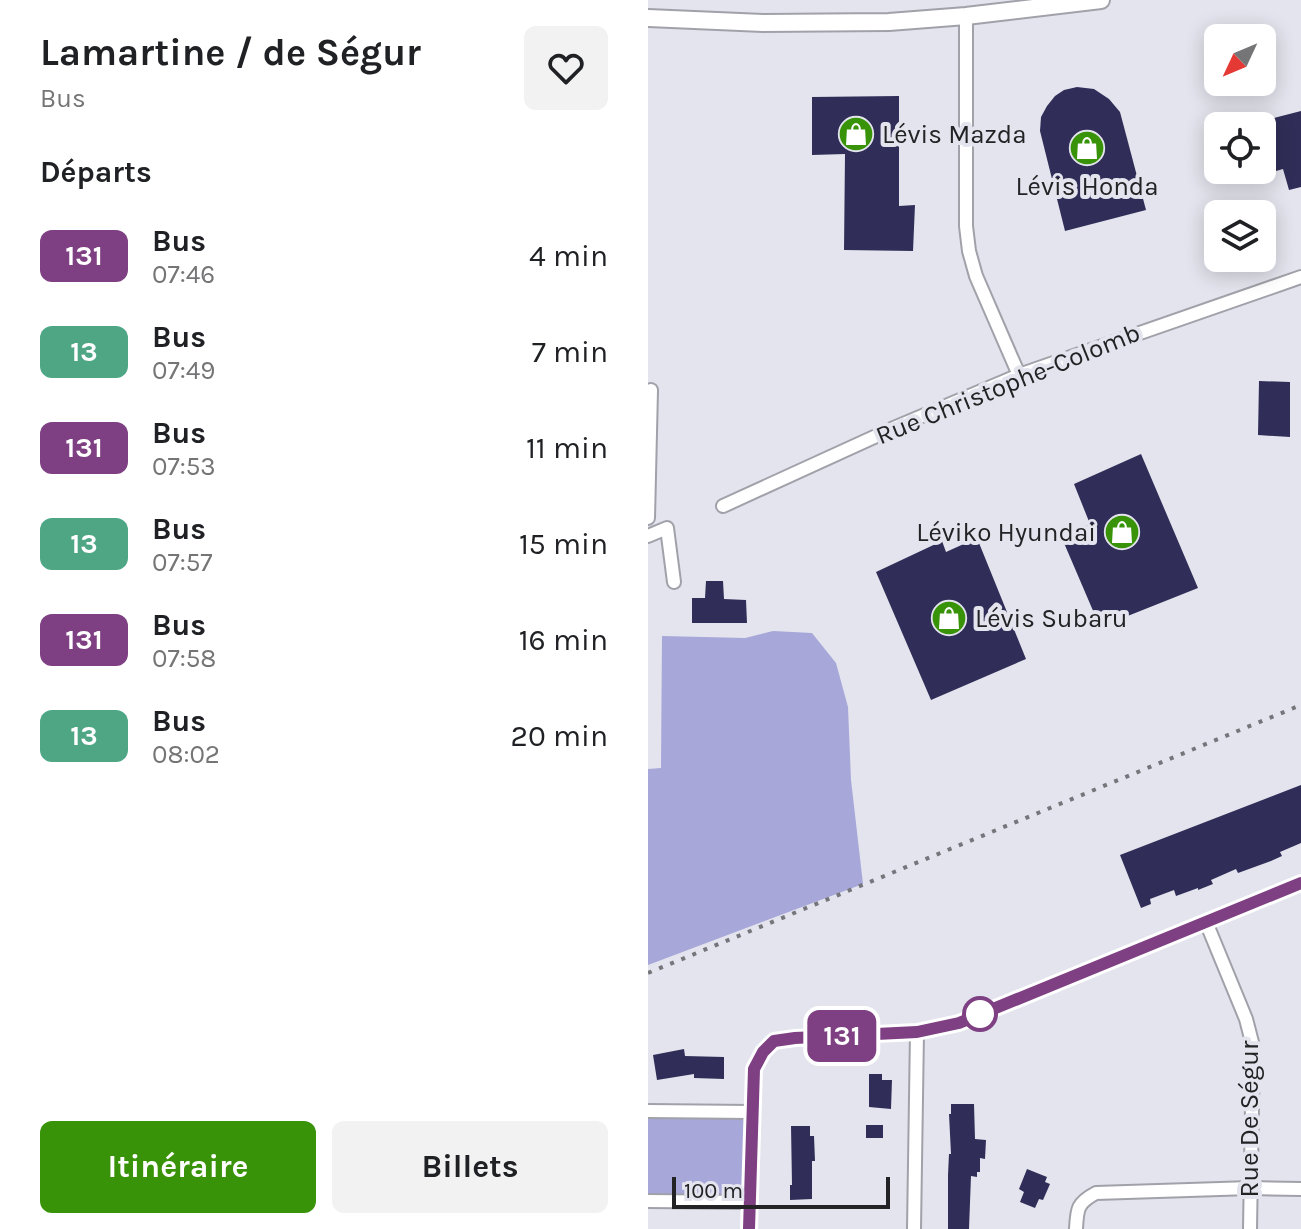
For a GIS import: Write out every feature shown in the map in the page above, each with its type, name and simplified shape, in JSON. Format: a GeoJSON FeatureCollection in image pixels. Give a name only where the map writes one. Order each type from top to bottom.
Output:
{"type":"FeatureCollection","features":[{"type":"Feature","properties":{"kind":"street"},"geometry":{"type":"LineString","coordinates":[[648,18],[779,23],[889,22],[1101,0]]}},
{"type":"Feature","properties":{"kind":"street"},"geometry":{"type":"LineString","coordinates":[[966,16],[966,226],[969,251],[976,276],[1019,375]]}},
{"type":"Feature","properties":{"kind":"street","name":"Rue Christophe-Colomb"},"geometry":{"type":"LineString","coordinates":[[723,506],[1019,375],[1300,277]]}},
{"type":"Feature","properties":{"kind":"street"},"geometry":{"type":"LineString","coordinates":[[648,518],[651,390]]}},
{"type":"Feature","properties":{"kind":"street"},"geometry":{"type":"LineString","coordinates":[[648,536],[667,528],[674,582]]}},
{"type":"Feature","properties":{"kind":"street"},"geometry":{"type":"LineString","coordinates":[[749,1229],[754,1069],[763,1052],[774,1041],[917,1032],[959,1023],[1301,883]]}},
{"type":"Feature","properties":{"kind":"street","name":"Rue De Ségur"},"geometry":{"type":"LineString","coordinates":[[1206,922],[1246,1019],[1253,1046],[1250,1229]]}},
{"type":"Feature","properties":{"kind":"street"},"geometry":{"type":"LineString","coordinates":[[914,1229],[917,1032]]}},
{"type":"Feature","properties":{"kind":"street"},"geometry":{"type":"LineString","coordinates":[[648,1111],[752,1112]]}},
{"type":"Feature","properties":{"kind":"street"},"geometry":{"type":"LineString","coordinates":[[1076,1229],[1077,1210],[1084,1199],[1096,1193],[1301,1189]]}},
{"type":"Feature","properties":{"kind":"street"},"geometry":{"type":"LineString","coordinates":[[648,1201],[750,1202]]}},
{"type":"Feature","properties":{"kind":"shaded area"},"geometry":{"type":"Polygon","coordinates":[[[773,631],[812,633],[836,663],[848,707],[851,780],[863,884],[648,965],[648,769],[661,768],[662,636],[745,638],[773,631]]]}},
{"type":"Feature","properties":{"kind":"shaded area"},"geometry":{"type":"Polygon","coordinates":[[[648,1111],[752,1112],[750,1202],[648,1201],[648,1111]]]}},
{"type":"Feature","properties":{"kind":"building"},"geometry":{"type":"Polygon","coordinates":[[[1077,87],[1094,89],[1109,99],[1120,112],[1146,210],[1065,231],[1040,131],[1041,117],[1055,96],[1077,87]]]}},
{"type":"Feature","properties":{"kind":"building"},"geometry":{"type":"Polygon","coordinates":[[[899,96],[899,206],[915,205],[913,251],[844,250],[845,154],[812,155],[812,97],[899,96]]]}},
{"type":"Feature","properties":{"kind":"building"},"geometry":{"type":"Polygon","coordinates":[[[1301,111],[1301,187],[1289,190],[1283,169],[1276,171],[1276,117],[1301,111]]]}},
{"type":"Feature","properties":{"kind":"building"},"geometry":{"type":"Polygon","coordinates":[[[1259,381],[1290,382],[1290,437],[1258,435],[1259,381]]]}},
{"type":"Feature","properties":{"kind":"building"},"geometry":{"type":"Polygon","coordinates":[[[1141,454],[1198,588],[1100,627],[1061,536],[1090,524],[1074,484],[1141,454]]]}},
{"type":"Feature","properties":{"kind":"building"},"geometry":{"type":"Polygon","coordinates":[[[977,538],[1026,659],[931,700],[876,572],[942,541],[946,552],[977,538]]]}},
{"type":"Feature","properties":{"kind":"building"},"geometry":{"type":"Polygon","coordinates":[[[706,581],[723,581],[724,599],[746,600],[747,623],[692,623],[692,598],[705,598],[706,581]]]}},
{"type":"Feature","properties":{"kind":"building"},"geometry":{"type":"Polygon","coordinates":[[[1301,785],[1301,843],[1280,852],[1282,856],[1271,861],[1238,873],[1236,869],[1211,880],[1213,884],[1198,890],[1176,896],[1174,890],[1150,899],[1151,904],[1141,908],[1120,855],[1301,785]]]}},
{"type":"Feature","properties":{"kind":"building"},"geometry":{"type":"Polygon","coordinates":[[[684,1049],[685,1056],[724,1057],[724,1079],[694,1078],[694,1074],[657,1080],[653,1055],[684,1049]]]}},
{"type":"Feature","properties":{"kind":"building"},"geometry":{"type":"Polygon","coordinates":[[[869,1074],[882,1074],[882,1080],[892,1080],[891,1109],[869,1107],[869,1074]]]}},
{"type":"Feature","properties":{"kind":"building"},"geometry":{"type":"Polygon","coordinates":[[[951,1104],[974,1104],[975,1139],[986,1140],[985,1159],[980,1158],[980,1172],[977,1172],[977,1177],[971,1176],[969,1229],[948,1229],[951,1104]]]}},
{"type":"Feature","properties":{"kind":"building"},"geometry":{"type":"Polygon","coordinates":[[[866,1125],[883,1125],[883,1138],[866,1138],[866,1125]]]}},
{"type":"Feature","properties":{"kind":"building"},"geometry":{"type":"Polygon","coordinates":[[[791,1126],[810,1126],[810,1136],[814,1136],[812,1199],[790,1200],[791,1126]]]}},
{"type":"Feature","properties":{"kind":"building"},"geometry":{"type":"Polygon","coordinates":[[[1027,1169],[1047,1177],[1045,1182],[1050,1184],[1043,1200],[1039,1199],[1035,1208],[1020,1202],[1024,1192],[1019,1189],[1027,1169]]]}},
{"type":"Feature","properties":{"kind":"railway"},"geometry":{"type":"LineString","coordinates":[[648,973],[1301,705]]}},
{"type":"Feature","properties":{"kind":"bus line","name":"131"},"geometry":{"type":"LineString","coordinates":[[749,1229],[754,1069],[763,1052],[774,1041],[917,1032],[959,1023],[1301,883]]}},
{"type":"Feature","properties":{"kind":"place","name":"Lévis Mazda"},"geometry":{"type":"Point","coordinates":[856,134]}},
{"type":"Feature","properties":{"kind":"place","name":"Lévis Honda"},"geometry":{"type":"Point","coordinates":[1087,148]}},
{"type":"Feature","properties":{"kind":"place","name":"Léviko Hyundai"},"geometry":{"type":"Point","coordinates":[1122,532]}},
{"type":"Feature","properties":{"kind":"place","name":"Lévis Subaru"},"geometry":{"type":"Point","coordinates":[949,618]}}]}
